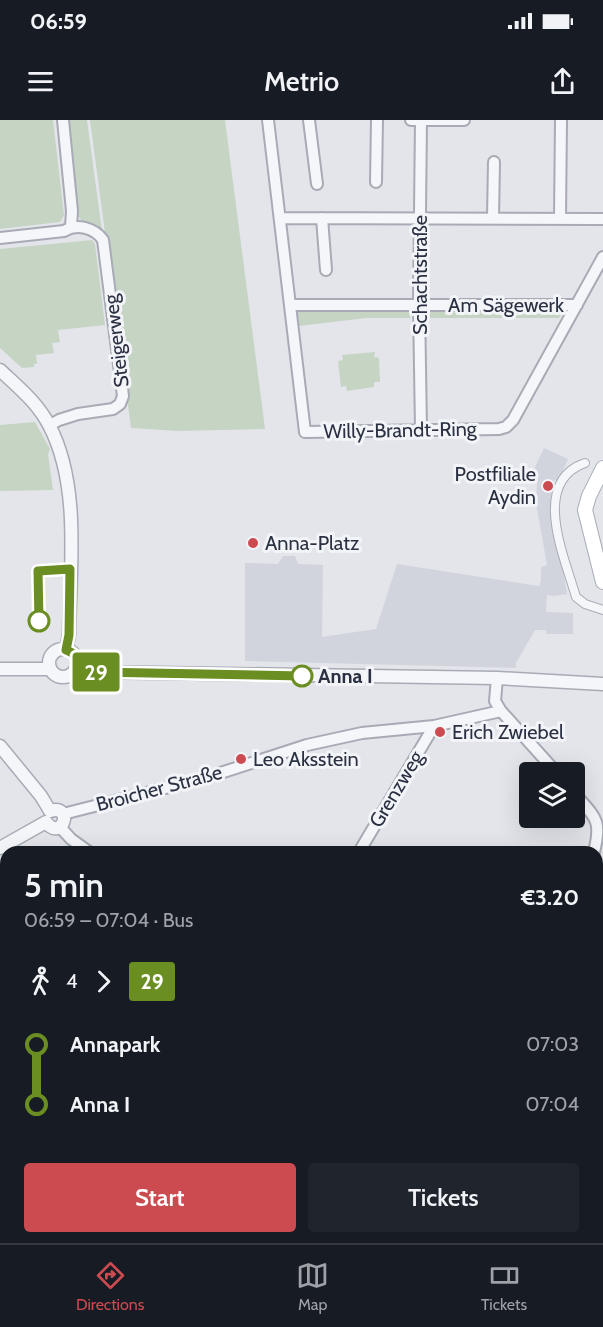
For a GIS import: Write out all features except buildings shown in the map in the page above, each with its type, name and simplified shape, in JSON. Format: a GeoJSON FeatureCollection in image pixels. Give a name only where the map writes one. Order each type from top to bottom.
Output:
{"type":"FeatureCollection","features":[{"type":"Feature","properties":{"kind":"main road"},"geometry":{"type":"LineString","coordinates":[[603,468],[589,496],[585,510],[603,582]]}},
{"type":"Feature","properties":{"kind":"street"},"geometry":{"type":"LineString","coordinates":[[63,120],[72,211],[71,227]]}},
{"type":"Feature","properties":{"kind":"street","name":"Willy-Brandt-Ring"},"geometry":{"type":"LineString","coordinates":[[268,120],[305,432],[499,429],[510,424],[603,257]]}},
{"type":"Feature","properties":{"kind":"street"},"geometry":{"type":"LineString","coordinates":[[309,120],[316,184]]}},
{"type":"Feature","properties":{"kind":"street"},"geometry":{"type":"LineString","coordinates":[[376,182],[377,120]]}},
{"type":"Feature","properties":{"kind":"street"},"geometry":{"type":"LineString","coordinates":[[411,120],[464,120]]}},
{"type":"Feature","properties":{"kind":"street","name":"Schachtstraße"},"geometry":{"type":"LineString","coordinates":[[421,120],[419,304],[421,430]]}},
{"type":"Feature","properties":{"kind":"street"},"geometry":{"type":"LineString","coordinates":[[561,120],[561,218]]}},
{"type":"Feature","properties":{"kind":"street"},"geometry":{"type":"LineString","coordinates":[[494,162],[494,218]]}},
{"type":"Feature","properties":{"kind":"street"},"geometry":{"type":"LineString","coordinates":[[280,218],[603,219]]}},
{"type":"Feature","properties":{"kind":"street"},"geometry":{"type":"LineString","coordinates":[[322,218],[327,270]]}},
{"type":"Feature","properties":{"kind":"street","name":"Steigerweg"},"geometry":{"type":"LineString","coordinates":[[0,238],[64,231],[71,227],[92,229],[103,240],[123,396],[120,404],[113,409],[78,414],[50,425]]}},
{"type":"Feature","properties":{"kind":"street","name":"Am Sägewerk"},"geometry":{"type":"LineString","coordinates":[[290,305],[577,305]]}},
{"type":"Feature","properties":{"kind":"street"},"geometry":{"type":"LineString","coordinates":[[0,370],[39,408],[50,425],[66,475],[71,534],[69,635],[66,650]]}},
{"type":"Feature","properties":{"kind":"street"},"geometry":{"type":"LineString","coordinates":[[585,463],[567,471],[563,477],[556,495],[555,517],[576,597],[585,604],[603,610]]}},
{"type":"Feature","properties":{"kind":"street"},"geometry":{"type":"LineString","coordinates":[[66,650],[74,655],[76,668],[64,677],[56,675],[50,669],[49,664],[52,654],[66,650]]}},
{"type":"Feature","properties":{"kind":"street"},"geometry":{"type":"LineString","coordinates":[[76,668],[95,672],[497,678],[603,684]]}},
{"type":"Feature","properties":{"kind":"street"},"geometry":{"type":"LineString","coordinates":[[0,669],[50,669]]}},
{"type":"Feature","properties":{"kind":"street"},"geometry":{"type":"LineString","coordinates":[[497,678],[495,701],[501,711],[547,762]]}},
{"type":"Feature","properties":{"kind":"street","name":"Broicher Straße"},"geometry":{"type":"LineString","coordinates":[[3,846],[53,816],[205,778],[307,745],[362,734],[434,726],[470,716],[501,711]]}},
{"type":"Feature","properties":{"kind":"street","name":"Grenzweg"},"geometry":{"type":"LineString","coordinates":[[363,846],[434,726]]}},
{"type":"Feature","properties":{"kind":"street"},"geometry":{"type":"LineString","coordinates":[[0,746],[34,787],[53,816],[64,819],[60,827],[81,846]]}},
{"type":"Feature","properties":{"kind":"street"},"geometry":{"type":"LineString","coordinates":[[585,808],[598,825],[595,846]]}},
{"type":"Feature","properties":{"kind":"shaded area"},"geometry":{"type":"Polygon","coordinates":[[[544,448],[568,459],[558,481],[554,480],[551,495],[567,594],[547,595],[546,612],[573,613],[573,634],[546,634],[546,630],[535,630],[516,663],[516,668],[245,661],[245,563],[278,564],[283,556],[295,556],[298,564],[323,565],[322,637],[376,629],[397,564],[539,586],[541,567],[547,565],[536,503],[537,483],[529,480],[544,448]]]}},
{"type":"Feature","properties":{"kind":"green space"},"geometry":{"type":"Polygon","coordinates":[[[0,120],[53,120],[64,215],[60,222],[0,229],[0,120]]]}},
{"type":"Feature","properties":{"kind":"green space"},"geometry":{"type":"Polygon","coordinates":[[[68,120],[87,120],[102,231],[94,225],[83,223],[79,217],[68,120]]]}},
{"type":"Feature","properties":{"kind":"green space"},"geometry":{"type":"Polygon","coordinates":[[[90,120],[225,120],[265,429],[178,431],[131,428],[90,120]]]}},
{"type":"Feature","properties":{"kind":"green space"},"geometry":{"type":"Polygon","coordinates":[[[92,240],[95,244],[105,325],[58,330],[60,342],[52,343],[54,353],[36,355],[37,364],[34,364],[34,367],[22,368],[0,348],[0,249],[92,240]]]}},
{"type":"Feature","properties":{"kind":"green space"},"geometry":{"type":"Polygon","coordinates":[[[297,308],[410,308],[410,318],[366,318],[299,326],[297,308]]]}},
{"type":"Feature","properties":{"kind":"green space"},"geometry":{"type":"Polygon","coordinates":[[[429,308],[564,308],[559,318],[429,318],[429,308]]]}},
{"type":"Feature","properties":{"kind":"green space"},"geometry":{"type":"Polygon","coordinates":[[[375,352],[374,357],[379,358],[380,382],[374,382],[374,387],[347,391],[346,386],[341,387],[338,361],[343,360],[342,355],[375,352]]]}},
{"type":"Feature","properties":{"kind":"green space"},"geometry":{"type":"Polygon","coordinates":[[[35,422],[50,449],[48,454],[53,490],[0,491],[0,425],[35,422]]]}},
{"type":"Feature","properties":{"kind":"bus line","name":"29"},"geometry":{"type":"LineString","coordinates":[[39,621],[38,571],[70,569],[69,635],[66,650],[71,651],[74,655],[76,668],[95,672],[302,676]]}},
{"type":"Feature","properties":{"kind":"place","name":"Postfiliale Aydin"},"geometry":{"type":"Point","coordinates":[548,486]}},
{"type":"Feature","properties":{"kind":"place","name":"Anna-Platz"},"geometry":{"type":"Point","coordinates":[253,543]}},
{"type":"Feature","properties":{"kind":"place","name":"Anna I"},"geometry":{"type":"Point","coordinates":[302,676]}},
{"type":"Feature","properties":{"kind":"place","name":"Erich Zwiebel"},"geometry":{"type":"Point","coordinates":[440,732]}},
{"type":"Feature","properties":{"kind":"place","name":"Leo Aksstein"},"geometry":{"type":"Point","coordinates":[241,759]}}]}
